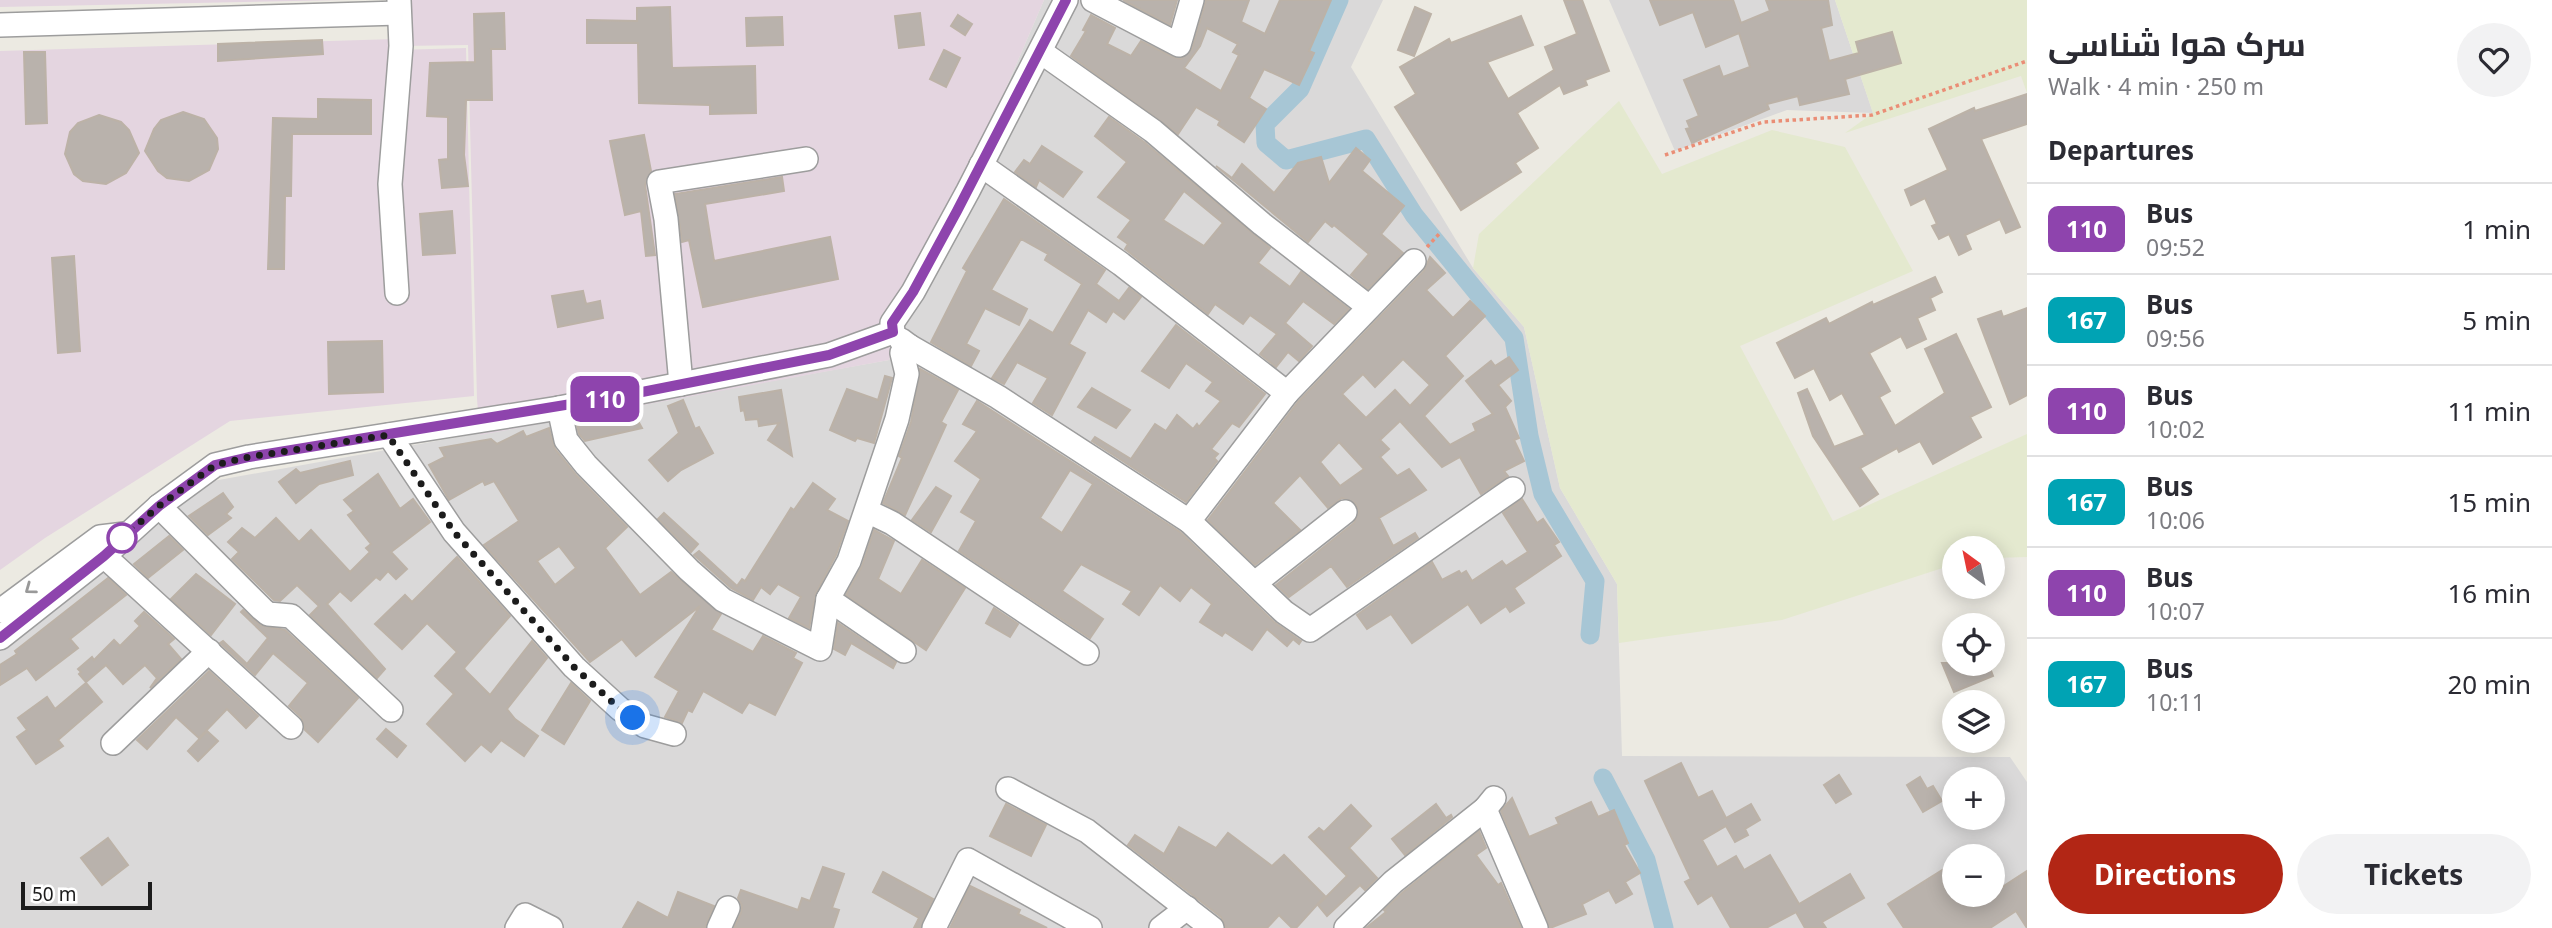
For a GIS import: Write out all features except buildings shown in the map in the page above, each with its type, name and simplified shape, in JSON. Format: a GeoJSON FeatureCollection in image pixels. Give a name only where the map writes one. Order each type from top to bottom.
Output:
{"type":"FeatureCollection","features":[{"type":"Feature","properties":{"kind":"street"},"geometry":{"type":"LineString","coordinates":[[559,408],[566,440],[586,465],[689,570],[723,600],[820,649],[828,599],[849,561],[897,419],[907,373],[901,339],[892,323],[913,292],[1066,0]]}},
{"type":"Feature","properties":{"kind":"street"},"geometry":{"type":"LineString","coordinates":[[1093,0],[1178,45],[1192,0]]}},
{"type":"Feature","properties":{"kind":"street"},"geometry":{"type":"LineString","coordinates":[[0,26],[399,6],[401,46],[390,184],[397,293]]}},
{"type":"Feature","properties":{"kind":"street"},"geometry":{"type":"LineString","coordinates":[[1041,52],[1153,131],[1262,224],[1368,307]]}},
{"type":"Feature","properties":{"kind":"street"},"geometry":{"type":"LineString","coordinates":[[681,384],[666,219],[659,182],[806,159]]}},
{"type":"Feature","properties":{"kind":"street"},"geometry":{"type":"LineString","coordinates":[[981,165],[1121,264],[1287,393]]}},
{"type":"Feature","properties":{"kind":"street"},"geometry":{"type":"LineString","coordinates":[[1189,521],[1287,393],[1414,261]]}},
{"type":"Feature","properties":{"kind":"street"},"geometry":{"type":"LineString","coordinates":[[0,638],[104,556],[125,534],[159,506],[215,465],[249,457],[559,408],[901,339],[998,397],[1189,521],[1284,612],[1310,629],[1513,489]]}},
{"type":"Feature","properties":{"kind":"street"},"geometry":{"type":"LineString","coordinates":[[388,435],[454,532],[574,667],[620,709],[645,726],[674,734]]}},
{"type":"Feature","properties":{"kind":"street"},"geometry":{"type":"LineString","coordinates":[[159,506],[262,610],[268,614],[291,616],[391,710]]}},
{"type":"Feature","properties":{"kind":"street"},"geometry":{"type":"LineString","coordinates":[[867,511],[892,523],[1087,653]]}},
{"type":"Feature","properties":{"kind":"street"},"geometry":{"type":"LineString","coordinates":[[1255,583],[1345,512]]}},
{"type":"Feature","properties":{"kind":"street"},"geometry":{"type":"LineString","coordinates":[[0,611],[100,537],[125,534]]}},
{"type":"Feature","properties":{"kind":"street"},"geometry":{"type":"LineString","coordinates":[[104,556],[291,727]]}},
{"type":"Feature","properties":{"kind":"street"},"geometry":{"type":"LineString","coordinates":[[828,599],[904,651]]}},
{"type":"Feature","properties":{"kind":"street"},"geometry":{"type":"LineString","coordinates":[[113,743],[209,651]]}},
{"type":"Feature","properties":{"kind":"street"},"geometry":{"type":"LineString","coordinates":[[1008,789],[1087,831],[1212,928]]}},
{"type":"Feature","properties":{"kind":"street"},"geometry":{"type":"LineString","coordinates":[[1346,928],[1393,882],[1490,804],[1536,928]]}},
{"type":"Feature","properties":{"kind":"street"},"geometry":{"type":"LineString","coordinates":[[934,928],[968,860],[1090,928]]}},
{"type":"Feature","properties":{"kind":"street"},"geometry":{"type":"LineString","coordinates":[[1161,928],[1187,908]]}},
{"type":"Feature","properties":{"kind":"street"},"geometry":{"type":"LineString","coordinates":[[517,928],[525,915],[551,928]]}},
{"type":"Feature","properties":{"kind":"path"},"geometry":{"type":"LineString","coordinates":[[1665,155],[1763,122],[1872,115],[2027,61]]}},
{"type":"Feature","properties":{"kind":"shaded area"},"geometry":{"type":"Polygon","coordinates":[[[0,0],[346,0],[0,7],[0,0]]]}},
{"type":"Feature","properties":{"kind":"shaded area"},"geometry":{"type":"Polygon","coordinates":[[[399,0],[1044,0],[889,360],[480,435],[468,45],[401,46],[399,0]]]}},
{"type":"Feature","properties":{"kind":"shaded area"},"geometry":{"type":"Polygon","coordinates":[[[1044,0],[1383,0],[1351,67],[1473,268],[1524,327],[1560,488],[1617,584],[1622,756],[2010,757],[2027,782],[2027,928],[0,928],[0,643],[213,481],[889,360],[1044,0]]]}},
{"type":"Feature","properties":{"kind":"shaded area"},"geometry":{"type":"Polygon","coordinates":[[[1609,0],[1835,0],[1873,113],[1787,110],[1675,151],[1609,0]]]}},
{"type":"Feature","properties":{"kind":"shaded area"},"geometry":{"type":"Polygon","coordinates":[[[396,39],[398,50],[466,48],[474,396],[230,421],[45,538],[0,570],[0,51],[396,39]]]}},
{"type":"Feature","properties":{"kind":"green space"},"geometry":{"type":"Polygon","coordinates":[[[1835,0],[2027,0],[2027,93],[2021,76],[1845,133],[1873,113],[1835,0]]]}},
{"type":"Feature","properties":{"kind":"green space"},"geometry":{"type":"Polygon","coordinates":[[[1619,101],[1662,174],[1772,130],[1845,147],[1913,271],[1740,346],[1833,521],[2027,434],[2027,557],[2006,558],[2006,536],[1942,536],[1942,568],[1782,620],[1619,643],[1617,584],[1560,488],[1524,327],[1473,268],[1479,234],[1619,101]]]}},
{"type":"Feature","properties":{"kind":"waterway"},"geometry":{"type":"LineString","coordinates":[[1339,0],[1300,89],[1265,124],[1266,143],[1286,160],[1366,139],[1414,215],[1514,338],[1529,436],[1543,494],[1595,581],[1590,635]]}},
{"type":"Feature","properties":{"kind":"waterway"},"geometry":{"type":"LineString","coordinates":[[1603,778],[1646,860],[1664,928]]}},
{"type":"Feature","properties":{"kind":"bus line","name":"110"},"geometry":{"type":"LineString","coordinates":[[0,638],[104,556],[125,534],[159,506],[215,465],[249,457],[559,408],[829,355],[893,332],[892,323],[913,292],[957,211],[1066,0]]}},
{"type":"Feature","properties":{"kind":"route"},"geometry":{"type":"LineString","coordinates":[[122,538],[159,506],[215,465],[388,435],[454,532],[574,667],[633,718]]}}]}
